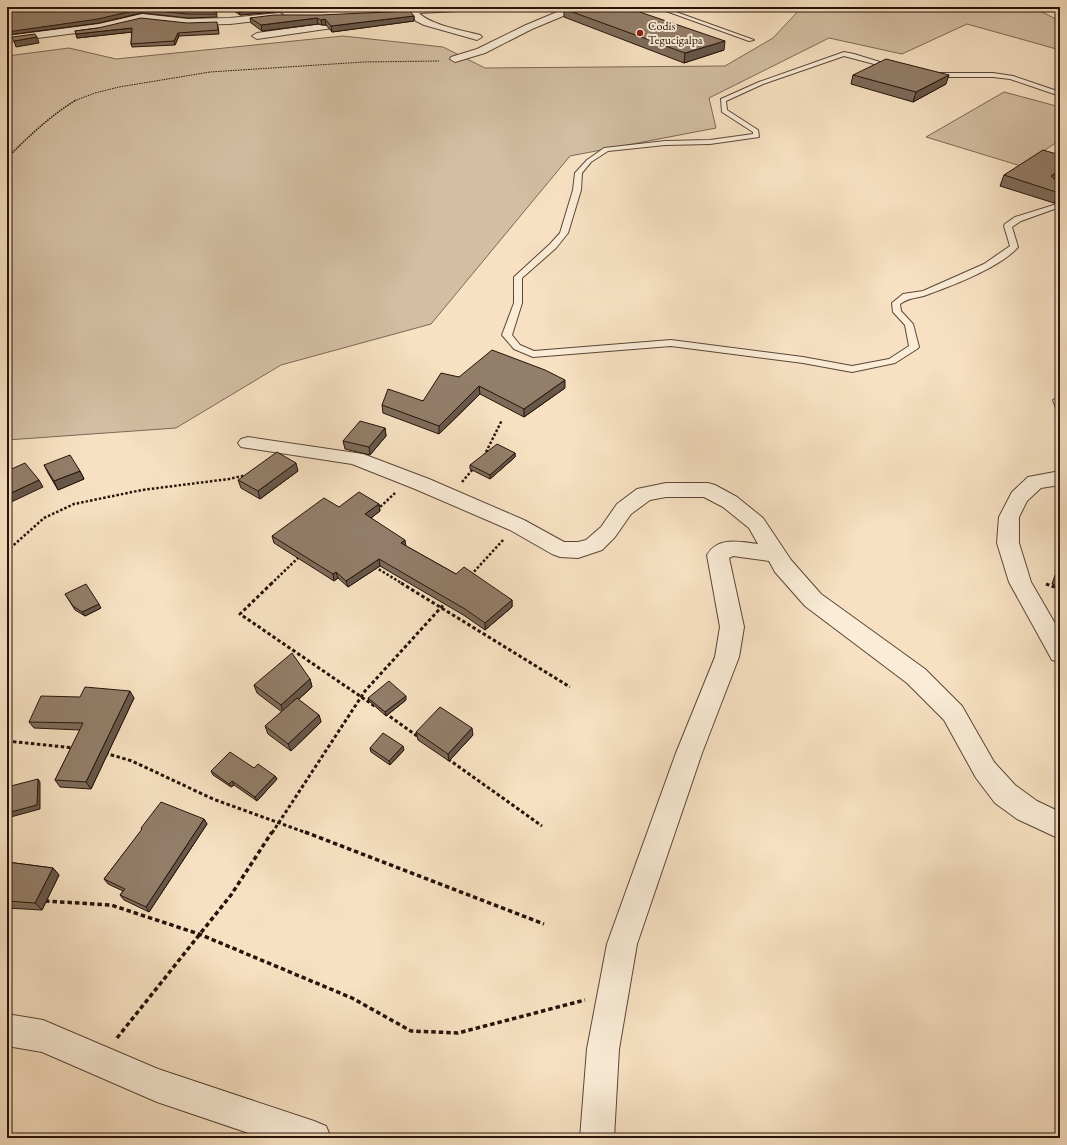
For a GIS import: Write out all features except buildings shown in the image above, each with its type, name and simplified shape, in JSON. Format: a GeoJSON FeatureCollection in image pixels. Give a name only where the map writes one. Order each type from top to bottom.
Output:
{"type":"FeatureCollection","features":[{"type":"Feature","properties":{"kind":"street"},"geometry":{"type":"LineString","coordinates":[[257,36],[369,17],[435,9],[477,7]]}},
{"type":"Feature","properties":{"kind":"street"},"geometry":{"type":"LineString","coordinates":[[455,58],[481,51],[529,27],[577,7]]}},
{"type":"Feature","properties":{"kind":"street"},"geometry":{"type":"LineString","coordinates":[[7,39],[99,27],[142,17],[156,10]]}},
{"type":"Feature","properties":{"kind":"street"},"geometry":{"type":"LineString","coordinates":[[414,12],[419,19],[427,23],[477,37]]}},
{"type":"Feature","properties":{"kind":"street"},"geometry":{"type":"LineString","coordinates":[[142,17],[188,22],[291,16]]}},
{"type":"Feature","properties":{"kind":"street"},"geometry":{"type":"LineString","coordinates":[[330,16],[369,17]]}},
{"type":"Feature","properties":{"kind":"street"},"geometry":{"type":"LineString","coordinates":[[248,443],[356,458],[410,479],[517,525],[560,549],[578,550],[594,545],[608,532],[624,509],[644,494],[666,490],[708,490],[730,502],[756,522],[782,566],[813,600],[916,676],[952,713],[985,770],[1005,794],[1027,810],[1060,826]]}},
{"type":"Feature","properties":{"kind":"street"},"geometry":{"type":"LineString","coordinates":[[1060,478],[1035,482],[1019,497],[1009,517],[1008,544],[1020,582],[1060,653]]}},
{"type":"Feature","properties":{"kind":"street"},"geometry":{"type":"LineString","coordinates":[[597,1138],[603,1049],[622,944],[689,753],[727,658],[732,627],[718,555],[730,548],[775,554]]}},
{"type":"Feature","properties":{"kind":"street"},"geometry":{"type":"LineString","coordinates":[[7,1030],[43,1036],[157,1085],[300,1135],[314,1138]]}},
{"type":"Feature","properties":{"kind":"lane"},"geometry":{"type":"LineString","coordinates":[[657,7],[751,40]]}},
{"type":"Feature","properties":{"kind":"lane"},"geometry":{"type":"LineString","coordinates":[[902,69],[858,56],[844,54],[761,83],[723,100],[724,111],[756,131],[756,136],[710,142],[665,143],[606,149],[589,161],[579,173],[576,190],[564,233],[553,246],[518,277],[518,303],[507,335],[517,347],[533,354],[671,343],[803,360],[852,369],[892,361],[914,347],[909,324],[897,312],[896,303],[906,296],[925,293],[987,266],[1014,247],[1008,226],[1018,219],[1060,206]]}},
{"type":"Feature","properties":{"kind":"lane"},"geometry":{"type":"LineString","coordinates":[[925,75],[993,75],[1011,77],[1060,94]]}},
{"type":"Feature","properties":{"kind":"path"},"geometry":{"type":"LineString","coordinates":[[7,158],[29,136],[58,111],[76,100],[95,93],[119,87],[210,72],[364,62],[430,62],[455,58]]}},
{"type":"Feature","properties":{"kind":"path"},"geometry":{"type":"LineString","coordinates":[[479,461],[484,456],[502,420]]}},
{"type":"Feature","properties":{"kind":"path"},"geometry":{"type":"LineString","coordinates":[[450,496],[474,467]]}},
{"type":"Feature","properties":{"kind":"path"},"geometry":{"type":"LineString","coordinates":[[7,551],[44,518],[74,504],[142,490],[229,479],[252,474]]}},
{"type":"Feature","properties":{"kind":"path"},"geometry":{"type":"LineString","coordinates":[[372,515],[410,479]]}},
{"type":"Feature","properties":{"kind":"path"},"geometry":{"type":"LineString","coordinates":[[469,577],[517,525]]}},
{"type":"Feature","properties":{"kind":"path"},"geometry":{"type":"LineString","coordinates":[[300,555],[240,614],[426,743]]}},
{"type":"Feature","properties":{"kind":"path"},"geometry":{"type":"LineString","coordinates":[[374,566],[570,687]]}},
{"type":"Feature","properties":{"kind":"path"},"geometry":{"type":"LineString","coordinates":[[99,1060],[231,895],[361,697],[447,601]]}},
{"type":"Feature","properties":{"kind":"path"},"geometry":{"type":"LineString","coordinates":[[7,741],[82,750]]}},
{"type":"Feature","properties":{"kind":"path"},"geometry":{"type":"LineString","coordinates":[[97,752],[113,754],[239,810],[279,822],[544,924]]}},
{"type":"Feature","properties":{"kind":"path"},"geometry":{"type":"LineString","coordinates":[[445,757],[542,826]]}},
{"type":"Feature","properties":{"kind":"path"},"geometry":{"type":"LineString","coordinates":[[37,900],[111,905],[199,934],[352,998],[411,1031],[458,1033],[613,993]]}},
{"type":"Feature","properties":{"kind":"shaded area"},"geometry":{"type":"Polygon","coordinates":[[[802,7],[1034,8],[1060,21],[1060,50],[967,24],[902,54],[829,38],[709,98],[716,128],[570,156],[431,324],[281,365],[176,428],[7,440],[7,56],[69,48],[116,59],[343,36],[443,47],[485,68],[725,66],[773,38],[802,7]]]}},
{"type":"Feature","properties":{"kind":"shaded area"},"geometry":{"type":"Polygon","coordinates":[[[1004,92],[1060,107],[1060,140],[1021,166],[926,137],[1004,92]]]}},
{"type":"Feature","properties":{"kind":"place","name":"Codis Tegucigalpa"},"geometry":{"type":"Point","coordinates":[640,33]}}]}
